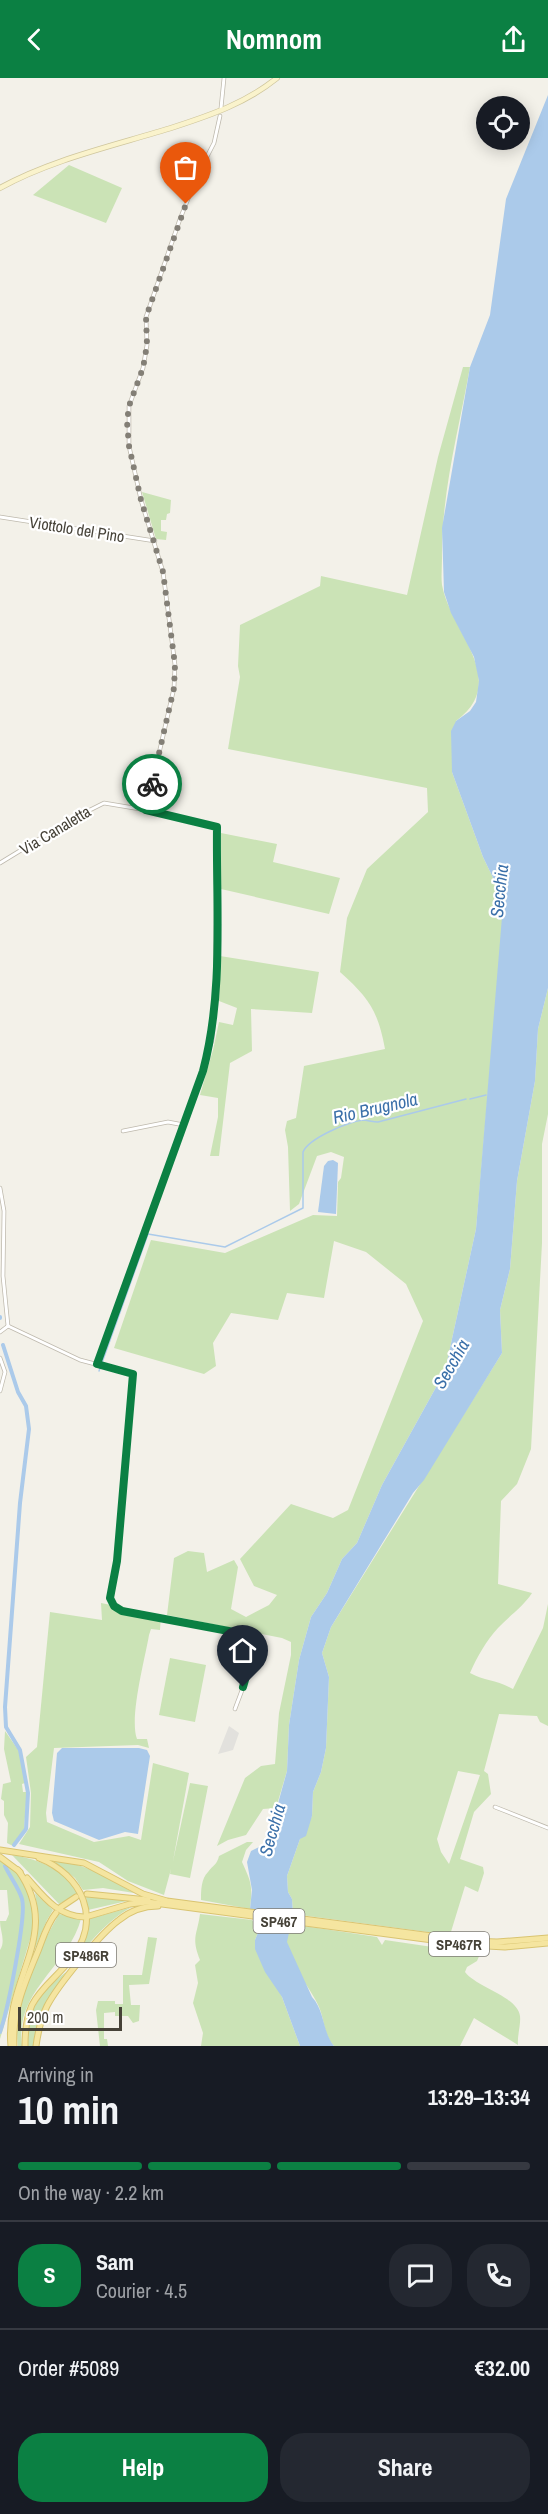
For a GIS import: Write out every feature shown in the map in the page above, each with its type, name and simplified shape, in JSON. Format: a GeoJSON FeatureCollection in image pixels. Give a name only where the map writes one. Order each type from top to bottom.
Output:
{"type":"FeatureCollection","features":[{"type":"Feature","properties":{"kind":"main road"},"geometry":{"type":"LineString","coordinates":[[0,188],[39,170],[218,113],[247,99],[277,78]]}},
{"type":"Feature","properties":{"kind":"main road","name":"SP467"},"geometry":{"type":"LineString","coordinates":[[0,1850],[84,1863],[143,1894],[175,1904],[385,1932]]}},
{"type":"Feature","properties":{"kind":"main road","name":"SP486R"},"geometry":{"type":"LineString","coordinates":[[25,2046],[26,2026],[32,2005],[45,1986],[80,1947],[87,1920],[83,1898],[74,1883],[61,1869],[31,1855]]}},
{"type":"Feature","properties":{"kind":"main road"},"geometry":{"type":"LineString","coordinates":[[0,1857],[18,1870],[55,1907],[67,1914],[86,1917],[135,1903],[175,1904]]}},
{"type":"Feature","properties":{"kind":"main road","name":"SP486R"},"geometry":{"type":"LineString","coordinates":[[12,2046],[9,2025],[12,2002],[33,1943],[37,1919],[31,1891],[18,1870]]}},
{"type":"Feature","properties":{"kind":"main road"},"geometry":{"type":"LineString","coordinates":[[87,1894],[167,1901]]}},
{"type":"Feature","properties":{"kind":"main road"},"geometry":{"type":"LineString","coordinates":[[61,1907],[76,1897]]}},
{"type":"Feature","properties":{"kind":"main road","name":"SP486R"},"geometry":{"type":"LineString","coordinates":[[36,2046],[47,2006],[58,1989],[111,1927],[140,1908],[175,1904]]}},
{"type":"Feature","properties":{"kind":"main road","name":"SP486R"},"geometry":{"type":"LineString","coordinates":[[12,2046],[17,2004],[46,1929],[56,1912]]}},
{"type":"Feature","properties":{"kind":"main road","name":"SP467R"},"geometry":{"type":"LineString","coordinates":[[385,1932],[483,1946],[514,1946],[548,1939]]}},
{"type":"Feature","properties":{"kind":"main road","name":"SP467R"},"geometry":{"type":"LineString","coordinates":[[385,1932],[470,1941],[548,1939]]}},
{"type":"Feature","properties":{"kind":"street"},"geometry":{"type":"LineString","coordinates":[[221,108],[224,78]]}},
{"type":"Feature","properties":{"kind":"street"},"geometry":{"type":"LineString","coordinates":[[146,810],[175,675],[164,579],[155,541],[141,500],[129,446],[127,422],[129,406],[143,368],[147,345],[146,317],[180,219],[198,174],[216,140],[220,116]]}},
{"type":"Feature","properties":{"kind":"street","name":"Viottolo del Pino"},"geometry":{"type":"LineString","coordinates":[[0,516],[155,541]]}},
{"type":"Feature","properties":{"kind":"street","name":"Via Canaletta"},"geometry":{"type":"LineString","coordinates":[[0,863],[94,806],[112,804],[217,827],[215,1003],[212,1040],[184,1125]]}},
{"type":"Feature","properties":{"kind":"street"},"geometry":{"type":"LineString","coordinates":[[99,1365],[184,1125],[168,1122],[123,1131]]}},
{"type":"Feature","properties":{"kind":"street"},"geometry":{"type":"LineString","coordinates":[[0,1188],[4,1211],[3,1276],[8,1326]]}},
{"type":"Feature","properties":{"kind":"street"},"geometry":{"type":"LineString","coordinates":[[8,1326],[74,1358],[133,1374],[117,1561],[111,1601],[122,1611],[242,1633],[252,1637],[254,1648],[235,1709]]}},
{"type":"Feature","properties":{"kind":"street"},"geometry":{"type":"LineString","coordinates":[[0,1332],[8,1326]]}},
{"type":"Feature","properties":{"kind":"street"},"geometry":{"type":"LineString","coordinates":[[0,1358],[4,1372],[0,1391]]}},
{"type":"Feature","properties":{"kind":"street"},"geometry":{"type":"LineString","coordinates":[[495,1807],[548,1828]]}},
{"type":"Feature","properties":{"kind":"green space"},"geometry":{"type":"Polygon","coordinates":[[[69,165],[122,188],[106,223],[33,195],[69,165]]]}},
{"type":"Feature","properties":{"kind":"green space"},"geometry":{"type":"Polygon","coordinates":[[[463,367],[470,367],[444,510],[442,585],[447,603],[473,656],[478,673],[478,689],[472,705],[456,721],[452,772],[503,905],[476,1229],[445,1371],[382,1485],[357,1543],[342,1559],[327,1593],[311,1617],[299,1660],[289,1725],[287,1771],[276,1808],[263,1809],[246,1835],[217,1846],[245,1778],[261,1766],[275,1764],[279,1713],[291,1655],[291,1642],[282,1638],[167,1615],[174,1558],[188,1551],[204,1553],[207,1572],[234,1560],[238,1567],[231,1609],[246,1617],[269,1605],[277,1595],[254,1586],[240,1559],[291,1504],[333,1518],[348,1510],[423,1321],[406,1284],[366,1252],[334,1241],[324,1298],[287,1293],[278,1320],[231,1313],[213,1343],[216,1366],[204,1374],[114,1348],[151,1240],[225,1253],[313,1215],[337,1216],[338,1182],[341,1178],[344,1157],[331,1152],[317,1156],[299,1204],[290,1211],[288,1147],[285,1130],[287,1121],[296,1118],[304,1066],[385,1049],[371,1006],[340,972],[347,918],[367,869],[428,812],[427,788],[228,749],[240,677],[238,666],[240,625],[320,586],[321,576],[407,595],[438,457],[463,367]]]}},
{"type":"Feature","properties":{"kind":"green space"},"geometry":{"type":"Polygon","coordinates":[[[142,492],[171,500],[170,513],[167,514],[166,520],[161,520],[161,531],[167,532],[166,540],[156,539],[142,492]]]}},
{"type":"Feature","properties":{"kind":"green space"},"geometry":{"type":"Polygon","coordinates":[[[221,833],[277,844],[273,862],[340,878],[329,914],[221,889],[221,833]]]}},
{"type":"Feature","properties":{"kind":"green space"},"geometry":{"type":"Polygon","coordinates":[[[220,956],[319,972],[312,1013],[251,1009],[252,1051],[230,1063],[219,1156],[210,1156],[218,1117],[218,1098],[200,1095],[219,1022],[233,1025],[237,1008],[219,1001],[220,956]]]}},
{"type":"Feature","properties":{"kind":"green space"},"geometry":{"type":"Polygon","coordinates":[[[548,988],[548,1114],[542,1144],[542,1243],[531,1449],[517,1484],[501,1501],[498,1584],[532,1593],[490,1638],[470,1673],[513,1689],[543,1628],[548,1604],[548,1726],[540,1722],[537,1716],[499,1714],[484,1771],[488,1774],[491,1794],[474,1812],[460,1859],[483,1867],[484,1873],[478,1892],[465,1886],[450,1935],[293,1914],[287,1876],[300,1839],[312,1816],[313,1792],[321,1772],[326,1748],[329,1677],[322,1653],[331,1627],[502,1353],[500,1310],[510,1269],[517,1181],[535,1081],[538,1029],[548,988]],[[458,1771],[437,1839],[441,1852],[449,1864],[480,1775],[458,1771]]]}},
{"type":"Feature","properties":{"kind":"green space"},"geometry":{"type":"Polygon","coordinates":[[[101,1603],[161,1615],[160,1630],[151,1629],[149,1635],[138,1688],[135,1717],[137,1739],[147,1739],[149,1748],[138,1745],[54,1748],[46,1813],[47,1822],[94,1842],[129,1836],[141,1840],[153,1763],[189,1773],[173,1861],[190,1783],[208,1786],[190,1878],[170,1874],[171,1869],[164,1895],[128,1881],[99,1862],[19,1844],[30,1827],[31,1793],[26,1757],[37,1747],[50,1612],[102,1620],[101,1603]]]}},
{"type":"Feature","properties":{"kind":"green space"},"geometry":{"type":"Polygon","coordinates":[[[170,1658],[206,1665],[195,1722],[159,1715],[170,1658]]]}},
{"type":"Feature","properties":{"kind":"green space"},"geometry":{"type":"Polygon","coordinates":[[[5,1731],[19,1751],[25,1783],[22,1784],[23,1792],[27,1792],[24,1829],[13,1846],[7,1843],[8,1823],[4,1815],[4,1801],[1,1799],[3,1784],[11,1782],[4,1749],[5,1731]]]}},
{"type":"Feature","properties":{"kind":"green space"},"geometry":{"type":"Polygon","coordinates":[[[247,1842],[253,1842],[246,1850],[242,1862],[251,1884],[250,1909],[201,1900],[204,1878],[219,1856],[247,1842]]]}},
{"type":"Feature","properties":{"kind":"green space"},"geometry":{"type":"Polygon","coordinates":[[[12,1855],[31,1859],[50,1867],[66,1878],[78,1894],[59,1904],[12,1855]]]}},
{"type":"Feature","properties":{"kind":"green space"},"geometry":{"type":"Polygon","coordinates":[[[52,1860],[86,1868],[134,1893],[103,1888],[83,1890],[75,1878],[52,1860]]]}},
{"type":"Feature","properties":{"kind":"green space"},"geometry":{"type":"Polygon","coordinates":[[[0,1861],[9,1866],[22,1879],[30,1897],[34,1926],[0,2039],[0,1950],[3,1940],[0,1921],[6,1921],[9,1914],[7,1890],[0,1890],[0,1861]]]}},
{"type":"Feature","properties":{"kind":"green space"},"geometry":{"type":"Polygon","coordinates":[[[35,1893],[53,1910],[31,1958],[39,1918],[35,1893]]]}},
{"type":"Feature","properties":{"kind":"green space"},"geometry":{"type":"Polygon","coordinates":[[[86,1897],[131,1900],[88,1910],[86,1897]]]}},
{"type":"Feature","properties":{"kind":"green space"},"geometry":{"type":"Polygon","coordinates":[[[132,1907],[107,1925],[71,1964],[83,1943],[89,1919],[132,1907]]]}},
{"type":"Feature","properties":{"kind":"green space"},"geometry":{"type":"Polygon","coordinates":[[[59,1914],[81,1919],[65,1951],[34,1994],[26,2010],[22,2027],[22,2046],[18,2046],[19,2012],[28,1978],[59,1914]]]}},
{"type":"Feature","properties":{"kind":"green space"},"geometry":{"type":"Polygon","coordinates":[[[200,1914],[252,1920],[259,1930],[255,1940],[282,1997],[300,2046],[201,2046],[203,2033],[193,2003],[198,1983],[195,1965],[200,1960],[195,1941],[200,1914]]]}},
{"type":"Feature","properties":{"kind":"green space"},"geometry":{"type":"Polygon","coordinates":[[[291,1924],[377,1937],[382,1945],[385,1940],[480,1954],[477,1961],[467,1967],[465,1972],[504,1997],[517,2009],[520,2016],[518,2045],[474,2018],[460,2046],[334,2046],[326,2032],[319,2007],[288,1951],[287,1938],[291,1924]]]}},
{"type":"Feature","properties":{"kind":"green space"},"geometry":{"type":"Polygon","coordinates":[[[148,1937],[157,1938],[149,1984],[129,1985],[131,2005],[140,2005],[139,2021],[133,2023],[128,2016],[115,2016],[115,2012],[104,2013],[104,2039],[107,2039],[108,2046],[100,2046],[96,2010],[98,2001],[115,2001],[115,2004],[123,2004],[123,1975],[142,1975],[148,1937]]]}},
{"type":"Feature","properties":{"kind":"green space"},"geometry":{"type":"Polygon","coordinates":[[[66,1972],[40,2015],[34,2046],[28,2046],[30,2022],[36,2004],[48,1988],[66,1972]]]}},
{"type":"Feature","properties":{"kind":"shaded area"},"geometry":{"type":"Polygon","coordinates":[[[229,1726],[239,1733],[233,1750],[218,1754],[229,1726]]]}},
{"type":"Feature","properties":{"kind":"water","name":"Secchia"},"geometry":{"type":"Polygon","coordinates":[[[548,95],[548,988],[538,1029],[535,1081],[517,1181],[510,1269],[500,1310],[502,1353],[331,1627],[322,1653],[329,1677],[326,1748],[321,1772],[313,1792],[312,1816],[306,1836],[300,1839],[287,1876],[293,1914],[287,1942],[319,2008],[327,2034],[334,2046],[300,2046],[282,1997],[265,1972],[255,1949],[255,1940],[259,1930],[250,1909],[252,1890],[247,1862],[251,1851],[267,1843],[287,1771],[289,1725],[299,1660],[311,1617],[327,1593],[342,1559],[357,1543],[382,1485],[445,1371],[476,1229],[503,905],[452,772],[451,731],[456,721],[470,711],[476,702],[479,681],[474,657],[451,613],[444,592],[442,528],[470,367],[490,315],[506,199],[526,150],[530,150],[530,140],[548,95]]]}},
{"type":"Feature","properties":{"kind":"water"},"geometry":{"type":"Polygon","coordinates":[[[333,1160],[338,1163],[336,1214],[318,1212],[324,1166],[328,1161],[333,1160]]]}},
{"type":"Feature","properties":{"kind":"water"},"geometry":{"type":"Polygon","coordinates":[[[62,1748],[139,1748],[147,1750],[150,1756],[138,1834],[125,1832],[99,1840],[54,1821],[52,1813],[57,1753],[62,1748]]]}},
{"type":"Feature","properties":{"kind":"waterway","name":"Rio Brugnola"},"geometry":{"type":"LineString","coordinates":[[470,1099],[486,1095]]}},
{"type":"Feature","properties":{"kind":"waterway","name":"Rio Brugnola"},"geometry":{"type":"LineString","coordinates":[[99,1371],[148,1234],[225,1247],[303,1208],[303,1152],[321,1136],[356,1121],[378,1122],[466,1099]]}},
{"type":"Feature","properties":{"kind":"waterway"},"geometry":{"type":"LineString","coordinates":[[3,1345],[18,1392],[26,1406],[29,1429],[20,1503],[5,1707],[6,1727],[20,1750],[28,1793],[26,1829],[14,1845]]}},
{"type":"Feature","properties":{"kind":"waterway"},"geometry":{"type":"LineString","coordinates":[[0,2032],[16,1965],[23,1909],[21,1895],[5,1866]]}},
{"type":"Feature","properties":{"kind":"way so far"},"geometry":{"type":"LineString","coordinates":[[152,784],[174,688],[175,665],[163,572],[141,500],[129,446],[127,422],[133,391],[143,368],[147,345],[146,317],[186,204]]}},
{"type":"Feature","properties":{"kind":"route"},"geometry":{"type":"LineString","coordinates":[[152,784],[146,810],[217,827],[215,1003],[212,1040],[203,1071],[97,1364],[133,1374],[116,1572],[110,1598],[117,1610],[250,1635],[254,1639],[254,1648],[243,1687]]}}]}
